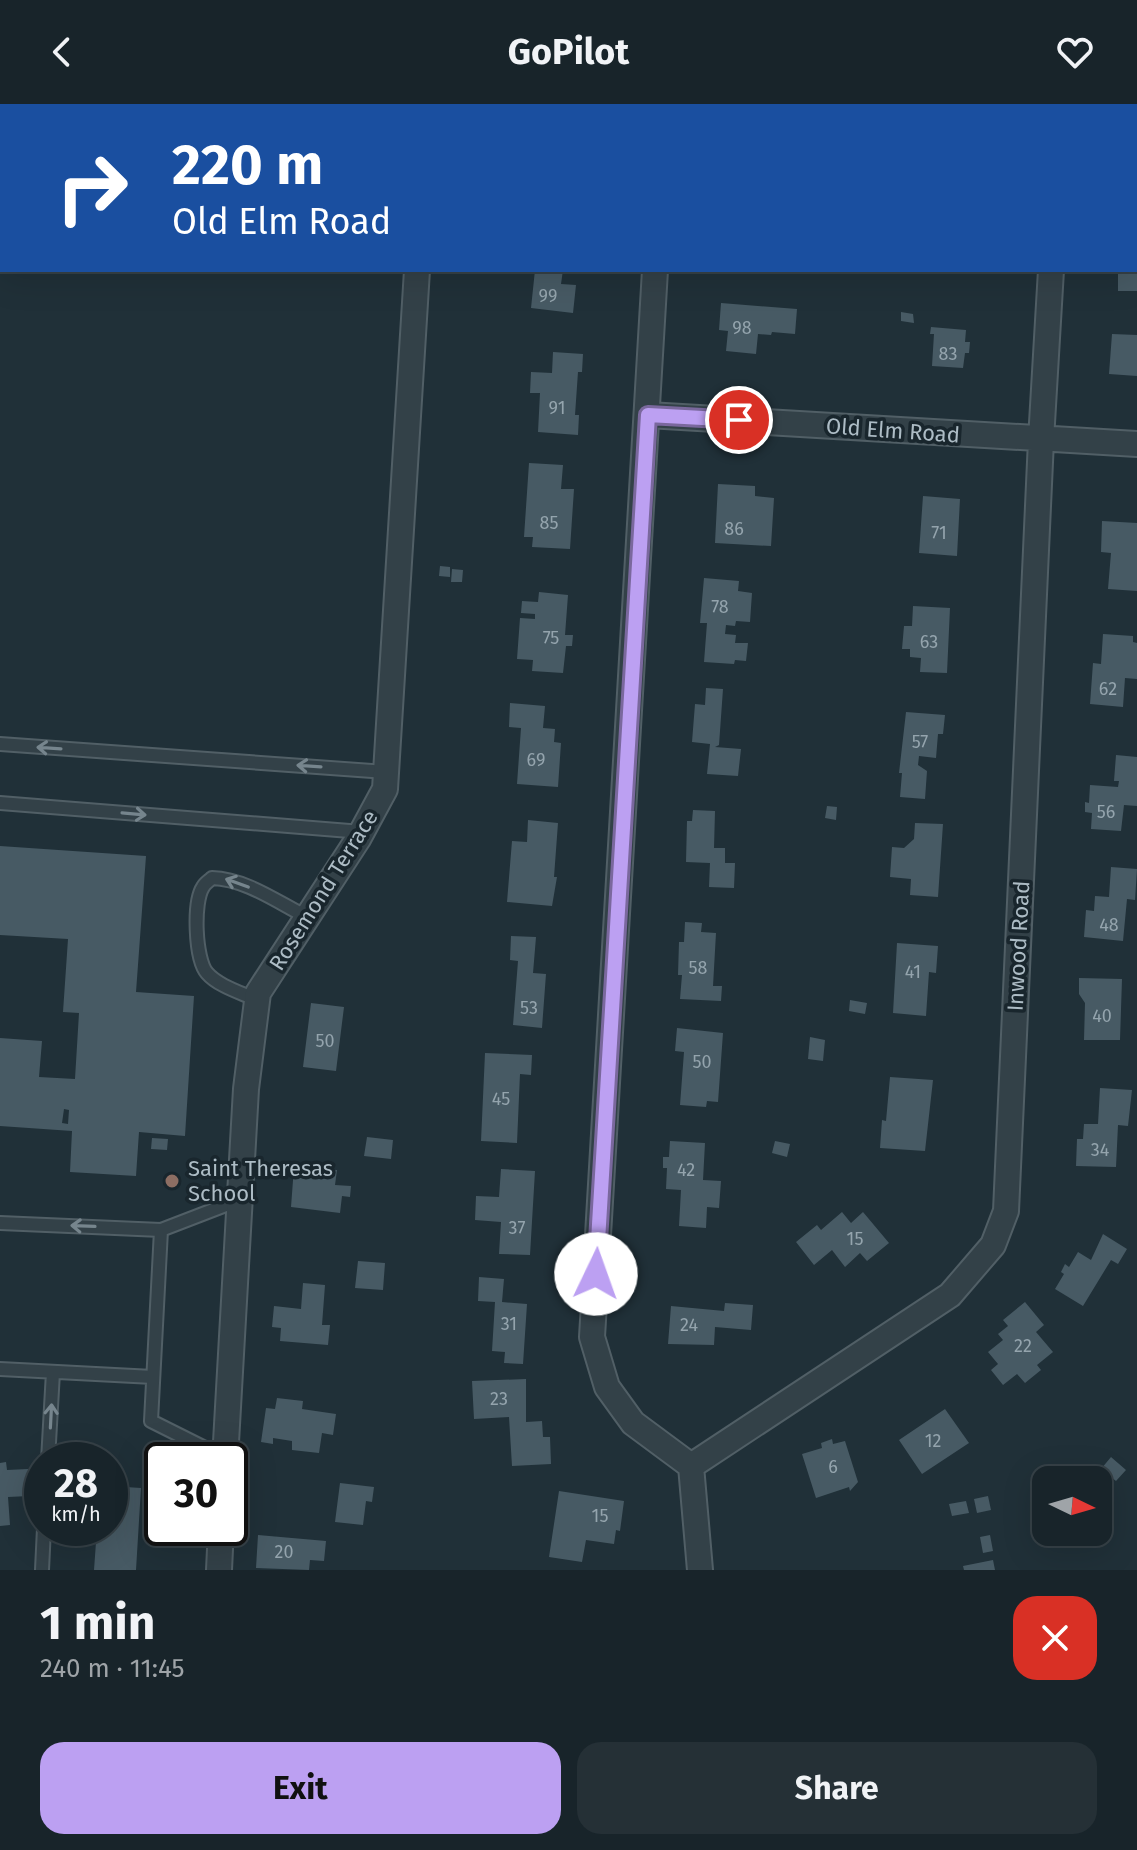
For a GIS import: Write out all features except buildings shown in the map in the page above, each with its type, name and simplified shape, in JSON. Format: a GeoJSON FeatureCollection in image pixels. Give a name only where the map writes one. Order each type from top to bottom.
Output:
{"type":"FeatureCollection","features":[{"type":"Feature","properties":{"kind":"street","name":"Rosemond Terrace"},"geometry":{"type":"LineString","coordinates":[[226,1442],[246,1089],[258,993],[362,832],[385,789],[417,272]]}},
{"type":"Feature","properties":{"kind":"street"},"geometry":{"type":"LineString","coordinates":[[655,272],[592,1337],[607,1387],[633,1423],[691,1466],[700,1570]]}},
{"type":"Feature","properties":{"kind":"street","name":"Inwood Road"},"geometry":{"type":"LineString","coordinates":[[691,1466],[950,1295],[993,1245],[1006,1211],[1051,272]]}},
{"type":"Feature","properties":{"kind":"street","name":"Old Elm Road"},"geometry":{"type":"LineString","coordinates":[[648,415],[1137,444]]}},
{"type":"Feature","properties":{"kind":"street"},"geometry":{"type":"LineString","coordinates":[[219,1570],[220,1546]]}},
{"type":"Feature","properties":{"kind":"lane"},"geometry":{"type":"LineString","coordinates":[[0,744],[386,772]]}},
{"type":"Feature","properties":{"kind":"lane"},"geometry":{"type":"LineString","coordinates":[[0,803],[362,832]]}},
{"type":"Feature","properties":{"kind":"lane"},"geometry":{"type":"LineString","coordinates":[[257,1000],[207,974],[197,953],[196,927],[202,888],[212,878],[225,879],[256,890],[307,917]]}},
{"type":"Feature","properties":{"kind":"lane"},"geometry":{"type":"LineString","coordinates":[[0,1223],[161,1230],[239,1200]]}},
{"type":"Feature","properties":{"kind":"lane"},"geometry":{"type":"LineString","coordinates":[[161,1230],[151,1421],[192,1442]]}},
{"type":"Feature","properties":{"kind":"lane"},"geometry":{"type":"LineString","coordinates":[[0,1369],[153,1377]]}},
{"type":"Feature","properties":{"kind":"lane"},"geometry":{"type":"LineString","coordinates":[[49,1442],[53,1372]]}},
{"type":"Feature","properties":{"kind":"lane"},"geometry":{"type":"LineString","coordinates":[[42,1570],[43,1546]]}},
{"type":"Feature","properties":{"kind":"place","name":"Saint Theresas School"},"geometry":{"type":"Point","coordinates":[172,1181]}},
{"type":"Feature","properties":{"kind":"route"},"geometry":{"type":"LineString","coordinates":[[596,1274],[648,415],[739,420]]}}]}
